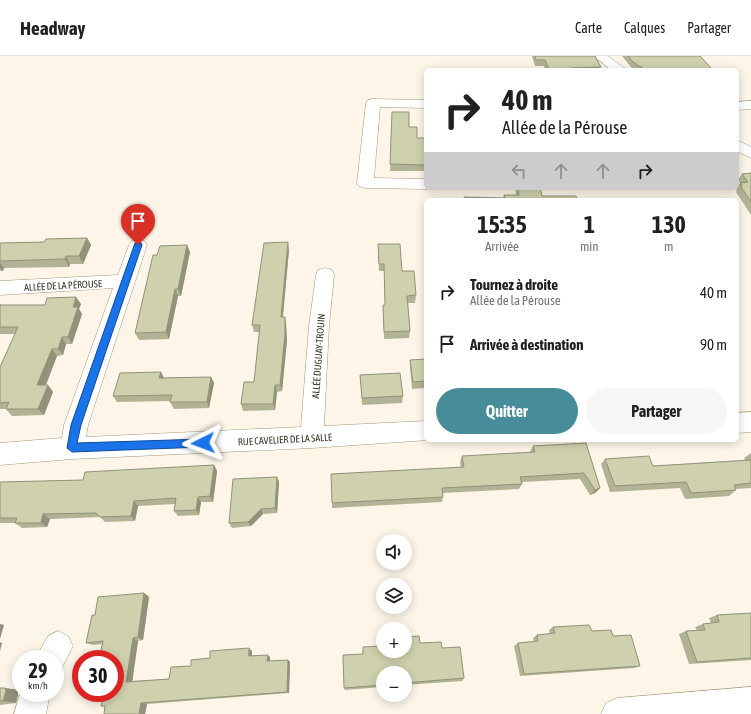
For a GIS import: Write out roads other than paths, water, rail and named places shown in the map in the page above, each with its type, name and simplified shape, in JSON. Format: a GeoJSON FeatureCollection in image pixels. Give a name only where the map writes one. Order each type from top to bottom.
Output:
{"type":"FeatureCollection","features":[{"type":"Feature","properties":{"kind":"street"},"geometry":{"type":"LineString","coordinates":[[600,56],[617,68]]}},
{"type":"Feature","properties":{"kind":"street"},"geometry":{"type":"LineString","coordinates":[[424,104],[373,103],[365,183],[424,184]]}},
{"type":"Feature","properties":{"kind":"street"},"geometry":{"type":"LineString","coordinates":[[739,106],[751,105]]}},
{"type":"Feature","properties":{"kind":"street"},"geometry":{"type":"LineString","coordinates":[[739,146],[751,153]]}},
{"type":"Feature","properties":{"kind":"street"},"geometry":{"type":"LineString","coordinates":[[72,448],[76,425],[138,245]]}},
{"type":"Feature","properties":{"kind":"street","name":"ALLÉE DUGUAY-TROUIN"},"geometry":{"type":"LineString","coordinates":[[312,438],[319,326],[325,275]]}},
{"type":"Feature","properties":{"kind":"street","name":"ALLÉE DE LA PÉROUSE"},"geometry":{"type":"LineString","coordinates":[[0,288],[126,281]]}},
{"type":"Feature","properties":{"kind":"street"},"geometry":{"type":"LineString","coordinates":[[739,423],[751,422]]}},
{"type":"Feature","properties":{"kind":"street","name":"RUE CAVELIER DE LA SALLE"},"geometry":{"type":"LineString","coordinates":[[0,454],[72,448],[312,438],[424,431]]}},
{"type":"Feature","properties":{"kind":"street"},"geometry":{"type":"LineString","coordinates":[[30,714],[33,702]]}},
{"type":"Feature","properties":{"kind":"street"},"geometry":{"type":"LineString","coordinates":[[617,714],[751,704]]}}]}
